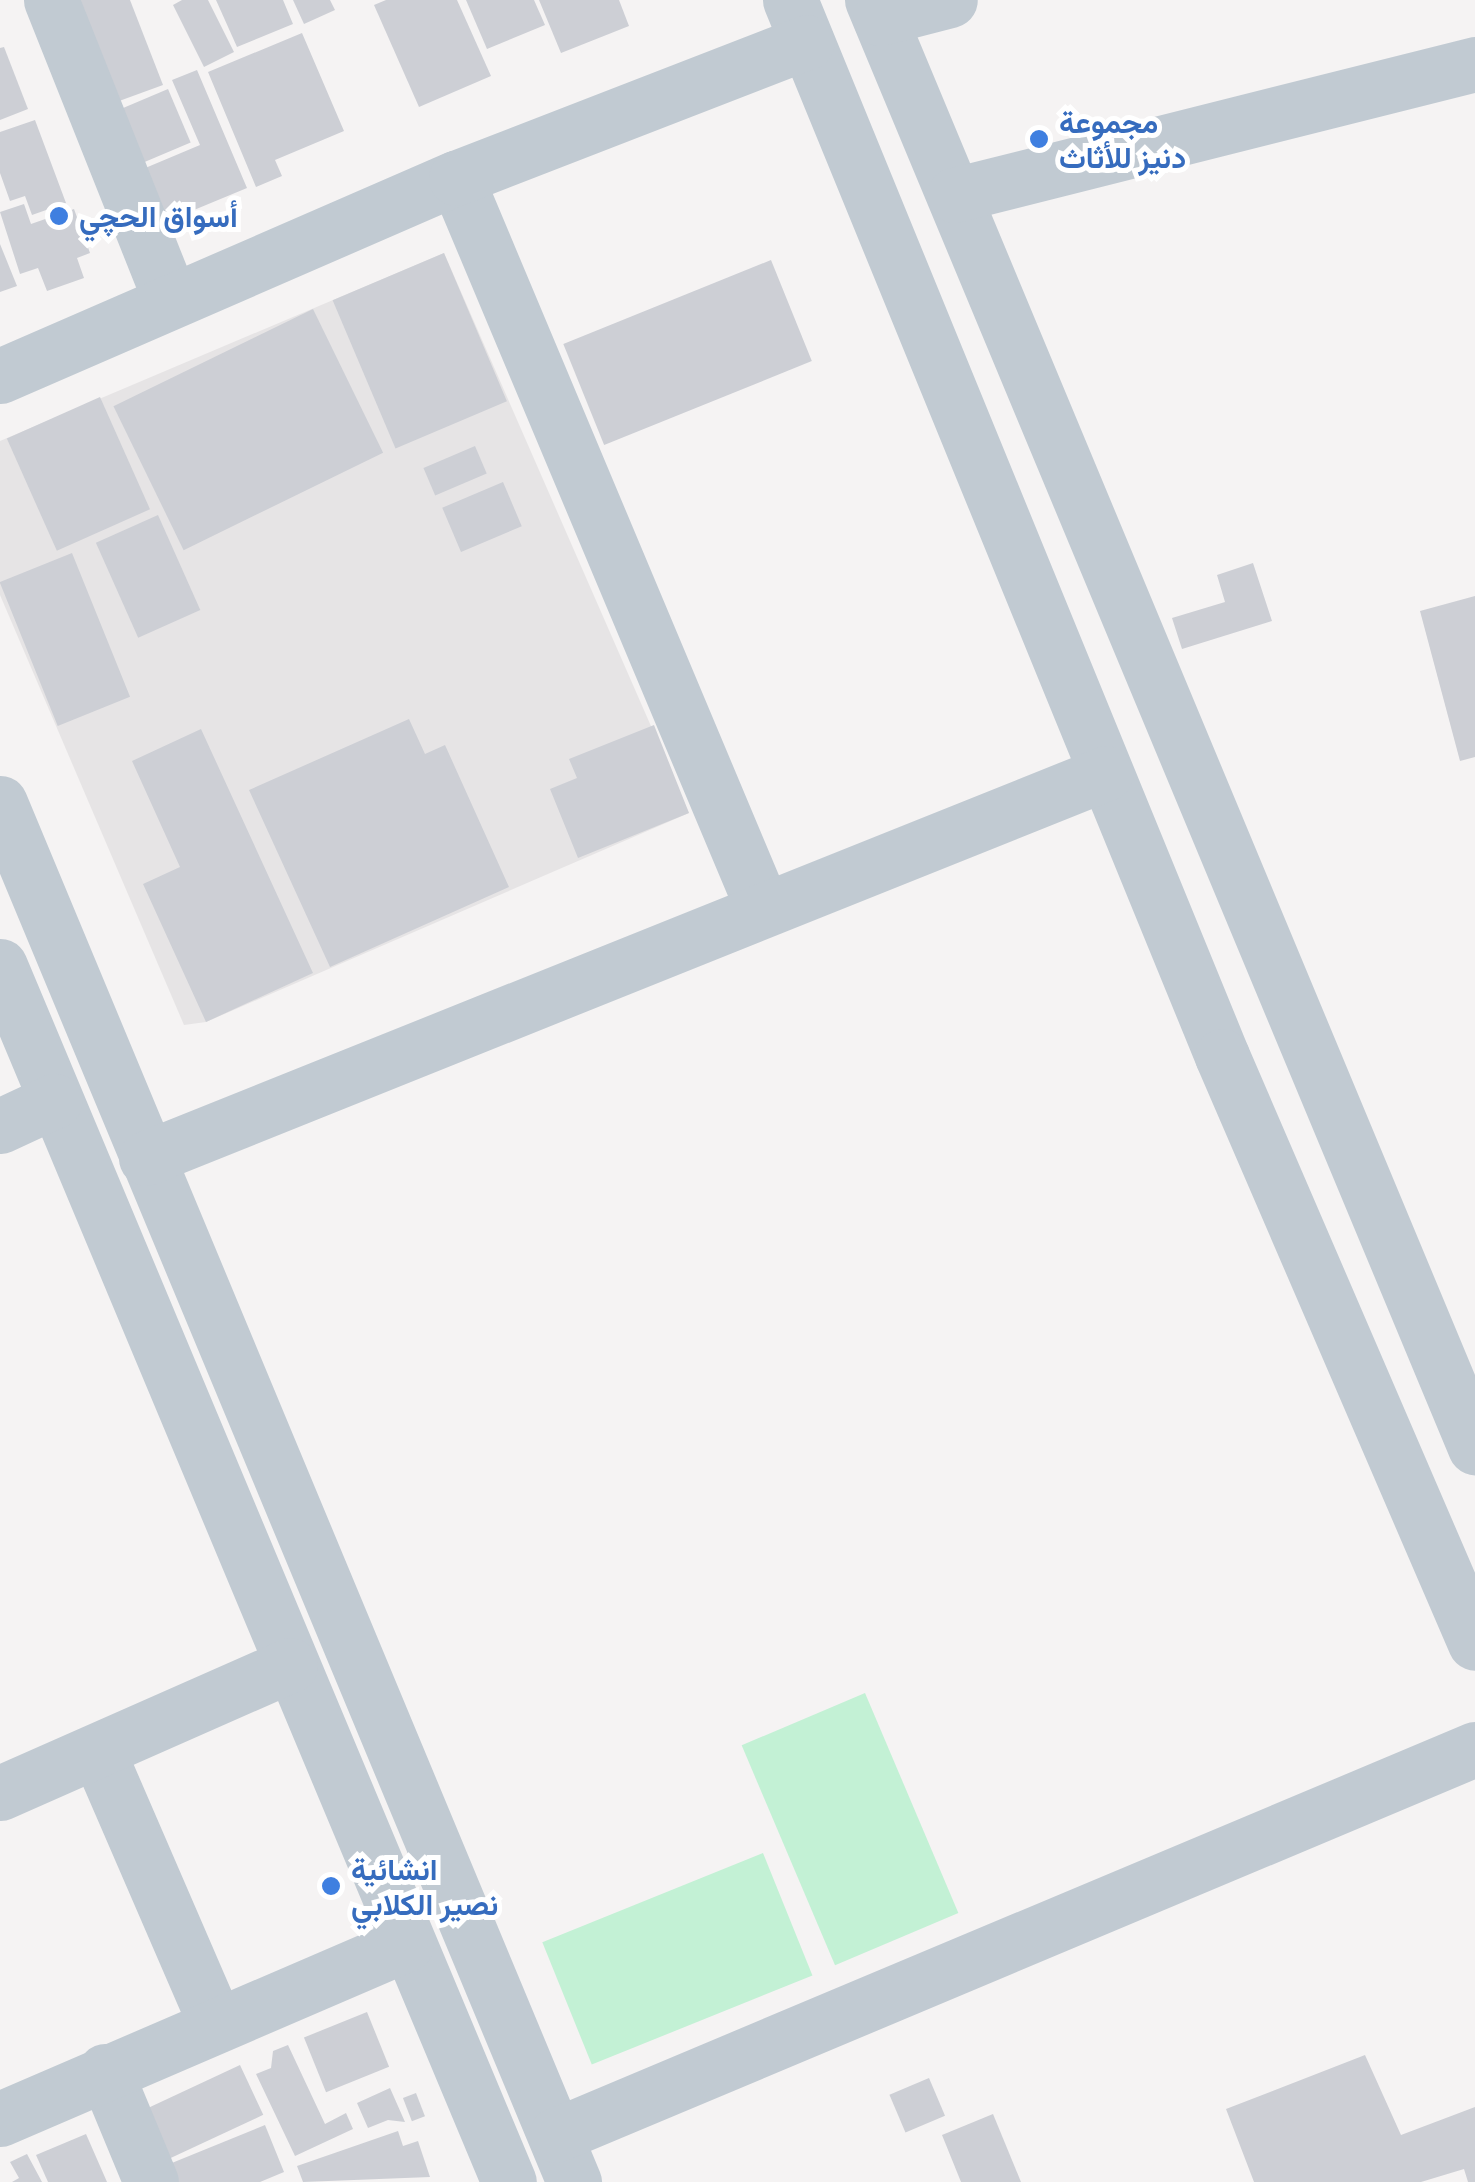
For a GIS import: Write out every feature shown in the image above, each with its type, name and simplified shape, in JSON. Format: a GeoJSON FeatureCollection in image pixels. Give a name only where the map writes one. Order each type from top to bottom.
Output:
{"type":"FeatureCollection","features":[{"type":"Feature","properties":{"kind":"street"},"geometry":{"type":"LineString","coordinates":[[51,0],[171,301]]}},
{"type":"Feature","properties":{"kind":"street"},"geometry":{"type":"LineString","coordinates":[[950,0],[876,9],[1475,1447]]}},
{"type":"Feature","properties":{"kind":"street"},"geometry":{"type":"LineString","coordinates":[[0,376],[456,178],[798,21],[1222,1056],[1475,1643]]}},
{"type":"Feature","properties":{"kind":"street"},"geometry":{"type":"LineString","coordinates":[[954,195],[1475,64]]}},
{"type":"Feature","properties":{"kind":"street"},"geometry":{"type":"LineString","coordinates":[[456,178],[763,909]]}},
{"type":"Feature","properties":{"kind":"street"},"geometry":{"type":"LineString","coordinates":[[146,1158],[1106,773]]}},
{"type":"Feature","properties":{"kind":"street"},"geometry":{"type":"LineString","coordinates":[[0,803],[565,2158],[1475,1749]]}},
{"type":"Feature","properties":{"kind":"street"},"geometry":{"type":"LineString","coordinates":[[0,966],[406,1944],[509,2182]]}},
{"type":"Feature","properties":{"kind":"street"},"geometry":{"type":"LineString","coordinates":[[1222,1056],[1244,1066],[1268,1064],[1288,1051],[1299,1030]]}},
{"type":"Feature","properties":{"kind":"street"},"geometry":{"type":"LineString","coordinates":[[0,1126],[54,1101]]}},
{"type":"Feature","properties":{"kind":"street"},"geometry":{"type":"LineString","coordinates":[[1268,1161],[1275,1138],[1292,1122],[1314,1116],[1338,1121]]}},
{"type":"Feature","properties":{"kind":"street"},"geometry":{"type":"LineString","coordinates":[[5,1777],[98,1752],[290,1665]]}},
{"type":"Feature","properties":{"kind":"street"},"geometry":{"type":"LineString","coordinates":[[98,1752],[215,2022]]}},
{"type":"Feature","properties":{"kind":"street"},"geometry":{"type":"LineString","coordinates":[[0,2119],[215,2022],[406,1944]]}},
{"type":"Feature","properties":{"kind":"street"},"geometry":{"type":"LineString","coordinates":[[105,2071],[151,2182]]}},
{"type":"Feature","properties":{"kind":"shaded area"},"geometry":{"type":"Polygon","coordinates":[[[444,253],[689,813],[206,1022],[184,1025],[0,595],[0,441],[444,253]]]}},
{"type":"Feature","properties":{"kind":"green space"},"geometry":{"type":"Polygon","coordinates":[[[865,1693],[958,1913],[835,1965],[742,1745],[865,1693]]]}},
{"type":"Feature","properties":{"kind":"green space"},"geometry":{"type":"Polygon","coordinates":[[[763,1853],[812,1975],[592,2065],[542,1942],[763,1853]]]}},
{"type":"Feature","properties":{"kind":"building"},"geometry":{"type":"Polygon","coordinates":[[[73,0],[130,0],[163,85],[100,108],[73,0]]]}},
{"type":"Feature","properties":{"kind":"building"},"geometry":{"type":"Polygon","coordinates":[[[182,0],[208,0],[234,52],[204,67],[173,5],[182,0]]]}},
{"type":"Feature","properties":{"kind":"building"},"geometry":{"type":"Polygon","coordinates":[[[216,0],[283,0],[293,24],[237,47],[216,0]]]}},
{"type":"Feature","properties":{"kind":"building"},"geometry":{"type":"Polygon","coordinates":[[[293,0],[330,0],[335,10],[304,24],[293,0]]]}},
{"type":"Feature","properties":{"kind":"building"},"geometry":{"type":"Polygon","coordinates":[[[386,0],[457,0],[491,76],[419,107],[374,5],[386,0]]]}},
{"type":"Feature","properties":{"kind":"building"},"geometry":{"type":"Polygon","coordinates":[[[466,0],[534,0],[545,25],[487,49],[466,0]]]}},
{"type":"Feature","properties":{"kind":"building"},"geometry":{"type":"Polygon","coordinates":[[[539,0],[619,0],[629,26],[561,53],[539,0]]]}},
{"type":"Feature","properties":{"kind":"building"},"geometry":{"type":"Polygon","coordinates":[[[302,33],[344,131],[275,160],[282,176],[256,187],[208,72],[302,33]]]}},
{"type":"Feature","properties":{"kind":"building"},"geometry":{"type":"Polygon","coordinates":[[[4,47],[28,109],[0,120],[0,48],[4,47]]]}},
{"type":"Feature","properties":{"kind":"building"},"geometry":{"type":"Polygon","coordinates":[[[197,70],[247,188],[153,227],[131,174],[200,145],[172,80],[197,70]]]}},
{"type":"Feature","properties":{"kind":"building"},"geometry":{"type":"Polygon","coordinates":[[[168,89],[191,142],[128,169],[105,116],[168,89]]]}},
{"type":"Feature","properties":{"kind":"building"},"geometry":{"type":"Polygon","coordinates":[[[35,120],[66,203],[32,215],[25,196],[10,201],[0,173],[0,132],[35,120]]]}},
{"type":"Feature","properties":{"kind":"building"},"geometry":{"type":"Polygon","coordinates":[[[24,204],[31,224],[74,209],[90,253],[77,258],[84,278],[47,291],[38,268],[20,274],[0,212],[24,204]]]}},
{"type":"Feature","properties":{"kind":"building"},"geometry":{"type":"Polygon","coordinates":[[[0,244],[17,286],[0,292],[0,244]]]}},
{"type":"Feature","properties":{"kind":"building"},"geometry":{"type":"Polygon","coordinates":[[[444,253],[507,401],[396,448],[333,300],[444,253]]]}},
{"type":"Feature","properties":{"kind":"building"},"geometry":{"type":"Polygon","coordinates":[[[771,260],[812,361],[604,445],[563,344],[771,260]]]}},
{"type":"Feature","properties":{"kind":"building"},"geometry":{"type":"Polygon","coordinates":[[[313,309],[383,453],[184,550],[113,406],[313,309]]]}},
{"type":"Feature","properties":{"kind":"building"},"geometry":{"type":"Polygon","coordinates":[[[100,397],[150,509],[57,551],[7,438],[100,397]]]}},
{"type":"Feature","properties":{"kind":"building"},"geometry":{"type":"Polygon","coordinates":[[[475,446],[487,474],[435,495],[423,468],[475,446]]]}},
{"type":"Feature","properties":{"kind":"building"},"geometry":{"type":"Polygon","coordinates":[[[503,482],[522,526],[461,552],[442,508],[503,482]]]}},
{"type":"Feature","properties":{"kind":"building"},"geometry":{"type":"Polygon","coordinates":[[[158,515],[200,610],[138,638],[96,543],[158,515]]]}},
{"type":"Feature","properties":{"kind":"building"},"geometry":{"type":"Polygon","coordinates":[[[72,553],[130,697],[58,726],[0,582],[72,553]]]}},
{"type":"Feature","properties":{"kind":"building"},"geometry":{"type":"Polygon","coordinates":[[[1253,563],[1272,621],[1182,649],[1172,618],[1225,602],[1217,575],[1253,563]]]}},
{"type":"Feature","properties":{"kind":"building"},"geometry":{"type":"Polygon","coordinates":[[[1475,596],[1475,757],[1460,761],[1420,611],[1475,596]]]}},
{"type":"Feature","properties":{"kind":"building"},"geometry":{"type":"Polygon","coordinates":[[[409,719],[425,754],[445,745],[509,887],[330,967],[249,790],[409,719]]]}},
{"type":"Feature","properties":{"kind":"building"},"geometry":{"type":"Polygon","coordinates":[[[654,725],[689,813],[578,858],[550,789],[577,778],[569,759],[654,725]]]}},
{"type":"Feature","properties":{"kind":"building"},"geometry":{"type":"Polygon","coordinates":[[[201,729],[313,973],[206,1022],[143,884],[180,867],[132,761],[201,729]]]}},
{"type":"Feature","properties":{"kind":"building"},"geometry":{"type":"Polygon","coordinates":[[[367,2012],[389,2067],[326,2092],[304,2037],[367,2012]]]}},
{"type":"Feature","properties":{"kind":"building"},"geometry":{"type":"Polygon","coordinates":[[[288,2045],[325,2124],[346,2113],[353,2129],[295,2156],[256,2074],[271,2068],[273,2051],[288,2045]]]}},
{"type":"Feature","properties":{"kind":"building"},"geometry":{"type":"Polygon","coordinates":[[[1365,2055],[1401,2135],[1475,2107],[1475,2182],[1468,2182],[1464,2169],[1421,2182],[1254,2182],[1226,2109],[1365,2055]]]}},
{"type":"Feature","properties":{"kind":"building"},"geometry":{"type":"Polygon","coordinates":[[[240,2065],[263,2115],[163,2162],[139,2112],[240,2065]]]}},
{"type":"Feature","properties":{"kind":"building"},"geometry":{"type":"Polygon","coordinates":[[[929,2078],[945,2116],[905,2133],[889,2095],[929,2078]]]}},
{"type":"Feature","properties":{"kind":"building"},"geometry":{"type":"Polygon","coordinates":[[[390,2088],[405,2122],[388,2120],[368,2128],[357,2103],[390,2088]]]}},
{"type":"Feature","properties":{"kind":"building"},"geometry":{"type":"Polygon","coordinates":[[[416,2093],[425,2116],[412,2121],[403,2098],[416,2093]]]}},
{"type":"Feature","properties":{"kind":"building"},"geometry":{"type":"Polygon","coordinates":[[[993,2114],[1021,2182],[961,2182],[942,2135],[993,2114]]]}},
{"type":"Feature","properties":{"kind":"building"},"geometry":{"type":"Polygon","coordinates":[[[265,2125],[284,2172],[260,2182],[168,2182],[162,2167],[265,2125]]]}},
{"type":"Feature","properties":{"kind":"building"},"geometry":{"type":"Polygon","coordinates":[[[398,2131],[403,2146],[418,2141],[430,2177],[303,2182],[297,2166],[398,2131]]]}},
{"type":"Feature","properties":{"kind":"building"},"geometry":{"type":"Polygon","coordinates":[[[86,2134],[107,2182],[48,2182],[36,2155],[86,2134]]]}},
{"type":"Feature","properties":{"kind":"building"},"geometry":{"type":"Polygon","coordinates":[[[27,2154],[42,2182],[12,2182],[19,2178],[10,2162],[27,2154]]]}},
{"type":"Feature","properties":{"kind":"place","name":"مجموعة دنيز للأثاث"},"geometry":{"type":"Point","coordinates":[1039,139]}},
{"type":"Feature","properties":{"kind":"place","name":"أسواق الحچي"},"geometry":{"type":"Point","coordinates":[59,216]}},
{"type":"Feature","properties":{"kind":"place","name":"انشائية نصير الكلابي"},"geometry":{"type":"Point","coordinates":[331,1886]}}]}
